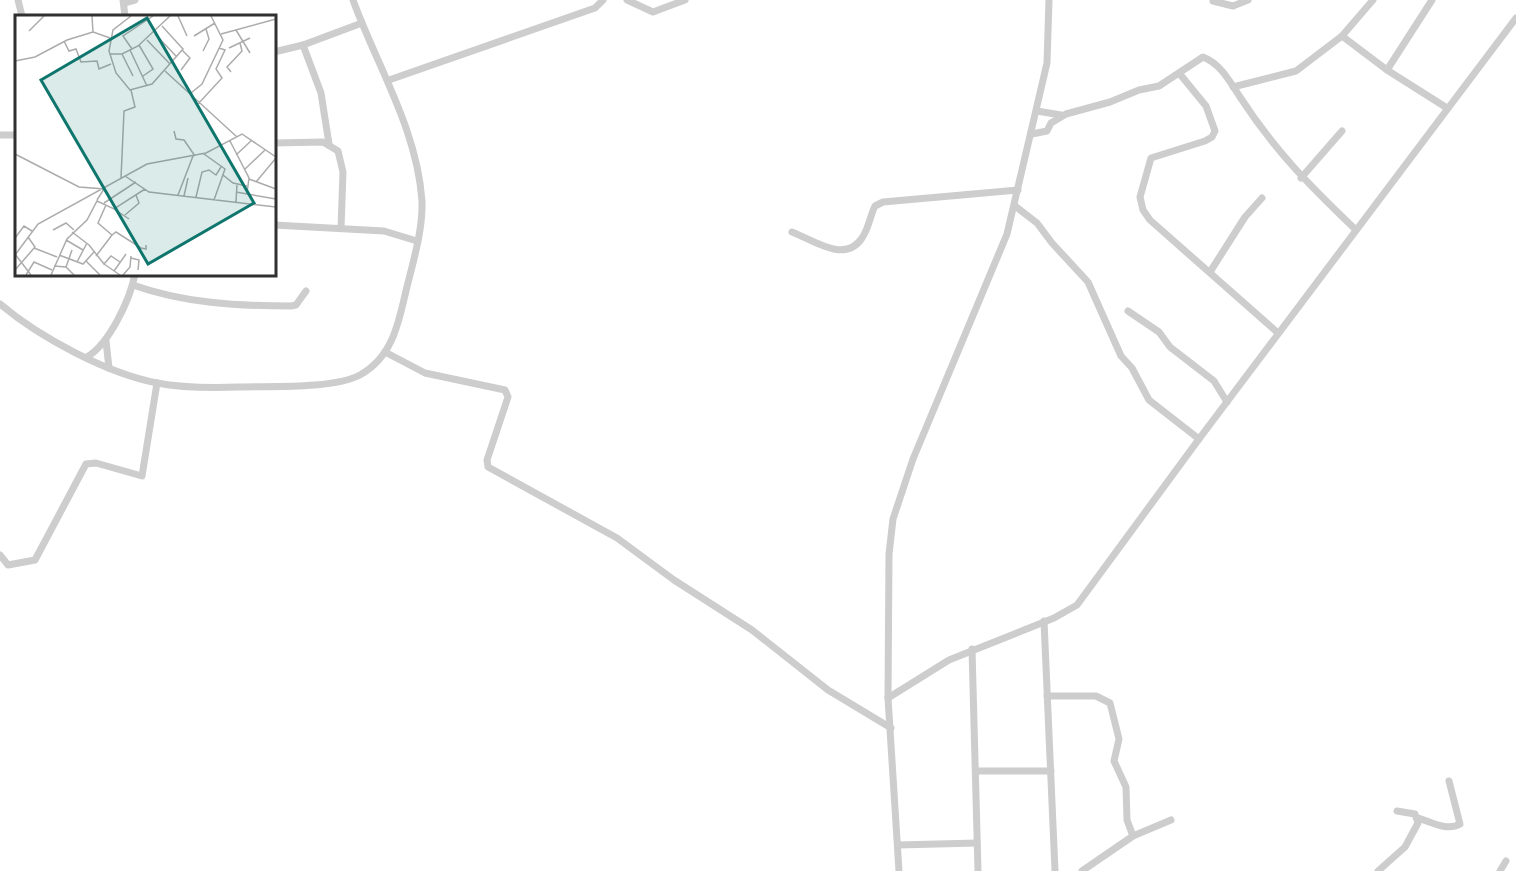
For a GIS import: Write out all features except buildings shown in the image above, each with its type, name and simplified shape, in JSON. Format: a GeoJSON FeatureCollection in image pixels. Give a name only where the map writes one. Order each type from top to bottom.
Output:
{"type":"FeatureCollection","features":[{"type":"Feature","properties":{"kind":"street"},"geometry":{"type":"LineString","coordinates":[[18,0],[22,15]]}},
{"type":"Feature","properties":{"kind":"street"},"geometry":{"type":"LineString","coordinates":[[123,1],[135,0]]}},
{"type":"Feature","properties":{"kind":"street"},"geometry":{"type":"LineString","coordinates":[[0,304],[56,341],[87,357],[109,368],[157,383],[228,387],[334,381],[359,375],[385,352],[398,324],[417,241],[422,202],[418,175],[389,80],[353,0]]}},
{"type":"Feature","properties":{"kind":"street"},"geometry":{"type":"LineString","coordinates":[[389,80],[595,8],[603,0]]}},
{"type":"Feature","properties":{"kind":"street"},"geometry":{"type":"LineString","coordinates":[[627,0],[652,12],[685,0]]}},
{"type":"Feature","properties":{"kind":"street"},"geometry":{"type":"LineString","coordinates":[[899,871],[888,698],[889,554],[897,505],[913,459],[990,279],[1015,206],[1047,63],[1049,0]]}},
{"type":"Feature","properties":{"kind":"street"},"geometry":{"type":"LineString","coordinates":[[1214,1],[1233,6],[1248,0]]}},
{"type":"Feature","properties":{"kind":"street"},"geometry":{"type":"LineString","coordinates":[[1233,87],[1296,71],[1342,36],[1373,0]]}},
{"type":"Feature","properties":{"kind":"street"},"geometry":{"type":"LineString","coordinates":[[1387,70],[1403,48],[1429,1]]}},
{"type":"Feature","properties":{"kind":"street"},"geometry":{"type":"LineString","coordinates":[[888,698],[932,669],[972,649],[1044,621],[1077,605],[1278,333],[1516,18]]}},
{"type":"Feature","properties":{"kind":"street"},"geometry":{"type":"LineString","coordinates":[[276,52],[303,45],[362,24]]}},
{"type":"Feature","properties":{"kind":"street"},"geometry":{"type":"LineString","coordinates":[[1342,36],[1387,70],[1447,108]]}},
{"type":"Feature","properties":{"kind":"street"},"geometry":{"type":"LineString","coordinates":[[303,45],[321,93],[329,144]]}},
{"type":"Feature","properties":{"kind":"street"},"geometry":{"type":"LineString","coordinates":[[1032,134],[1047,130],[1051,123],[1066,114],[1159,86],[1203,57],[1217,66],[1256,123],[1301,178],[1356,230]]}},
{"type":"Feature","properties":{"kind":"street"},"geometry":{"type":"LineString","coordinates":[[1179,73],[1206,106],[1215,131],[1212,137],[1205,141],[1151,158],[1140,197],[1143,210],[1150,220],[1278,333]]}},
{"type":"Feature","properties":{"kind":"street"},"geometry":{"type":"LineString","coordinates":[[1037,111],[1066,114]]}},
{"type":"Feature","properties":{"kind":"street"},"geometry":{"type":"LineString","coordinates":[[1301,178],[1342,131]]}},
{"type":"Feature","properties":{"kind":"street"},"geometry":{"type":"LineString","coordinates":[[276,143],[329,144],[338,151],[342,162],[342,228]]}},
{"type":"Feature","properties":{"kind":"street"},"geometry":{"type":"LineString","coordinates":[[792,232],[827,248],[847,248],[863,237],[875,206],[883,202],[1018,190]]}},
{"type":"Feature","properties":{"kind":"street"},"geometry":{"type":"LineString","coordinates":[[1210,272],[1245,217],[1262,198]]}},
{"type":"Feature","properties":{"kind":"street"},"geometry":{"type":"LineString","coordinates":[[1015,206],[1037,223],[1088,282],[1121,356],[1137,375],[1149,400],[1199,439]]}},
{"type":"Feature","properties":{"kind":"street"},"geometry":{"type":"LineString","coordinates":[[276,225],[384,231],[417,241]]}},
{"type":"Feature","properties":{"kind":"street"},"geometry":{"type":"LineString","coordinates":[[87,357],[98,350],[106,340],[133,285],[135,276]]}},
{"type":"Feature","properties":{"kind":"street"},"geometry":{"type":"LineString","coordinates":[[133,285],[168,296],[247,306],[296,305],[306,291]]}},
{"type":"Feature","properties":{"kind":"street"},"geometry":{"type":"LineString","coordinates":[[1128,311],[1158,332],[1175,351],[1214,381],[1227,402]]}},
{"type":"Feature","properties":{"kind":"street"},"geometry":{"type":"LineString","coordinates":[[106,340],[109,368]]}},
{"type":"Feature","properties":{"kind":"street"},"geometry":{"type":"LineString","coordinates":[[385,352],[425,373],[505,390],[508,397],[487,460],[488,467],[617,538],[674,580],[752,630],[828,690],[891,728]]}},
{"type":"Feature","properties":{"kind":"street"},"geometry":{"type":"LineString","coordinates":[[0,555],[8,565],[35,560],[86,464],[96,463],[142,476],[157,383]]}},
{"type":"Feature","properties":{"kind":"street"},"geometry":{"type":"LineString","coordinates":[[1044,621],[1055,871]]}},
{"type":"Feature","properties":{"kind":"street"},"geometry":{"type":"LineString","coordinates":[[972,649],[978,871]]}},
{"type":"Feature","properties":{"kind":"street"},"geometry":{"type":"LineString","coordinates":[[1047,696],[1096,696],[1110,703],[1119,739],[1114,761],[1126,787],[1127,820],[1133,836]]}},
{"type":"Feature","properties":{"kind":"street"},"geometry":{"type":"LineString","coordinates":[[976,771],[1051,771]]}},
{"type":"Feature","properties":{"kind":"street"},"geometry":{"type":"LineString","coordinates":[[1397,811],[1415,814],[1417,818],[1434,825],[1456,827],[1460,824],[1449,781]]}},
{"type":"Feature","properties":{"kind":"street"},"geometry":{"type":"LineString","coordinates":[[1378,871],[1405,847],[1418,823],[1417,818]]}},
{"type":"Feature","properties":{"kind":"street"},"geometry":{"type":"LineString","coordinates":[[1082,871],[1133,836],[1171,820]]}},
{"type":"Feature","properties":{"kind":"street"},"geometry":{"type":"LineString","coordinates":[[898,845],[977,843]]}},
{"type":"Feature","properties":{"kind":"street"},"geometry":{"type":"LineString","coordinates":[[1500,871],[1506,861]]}}]}
